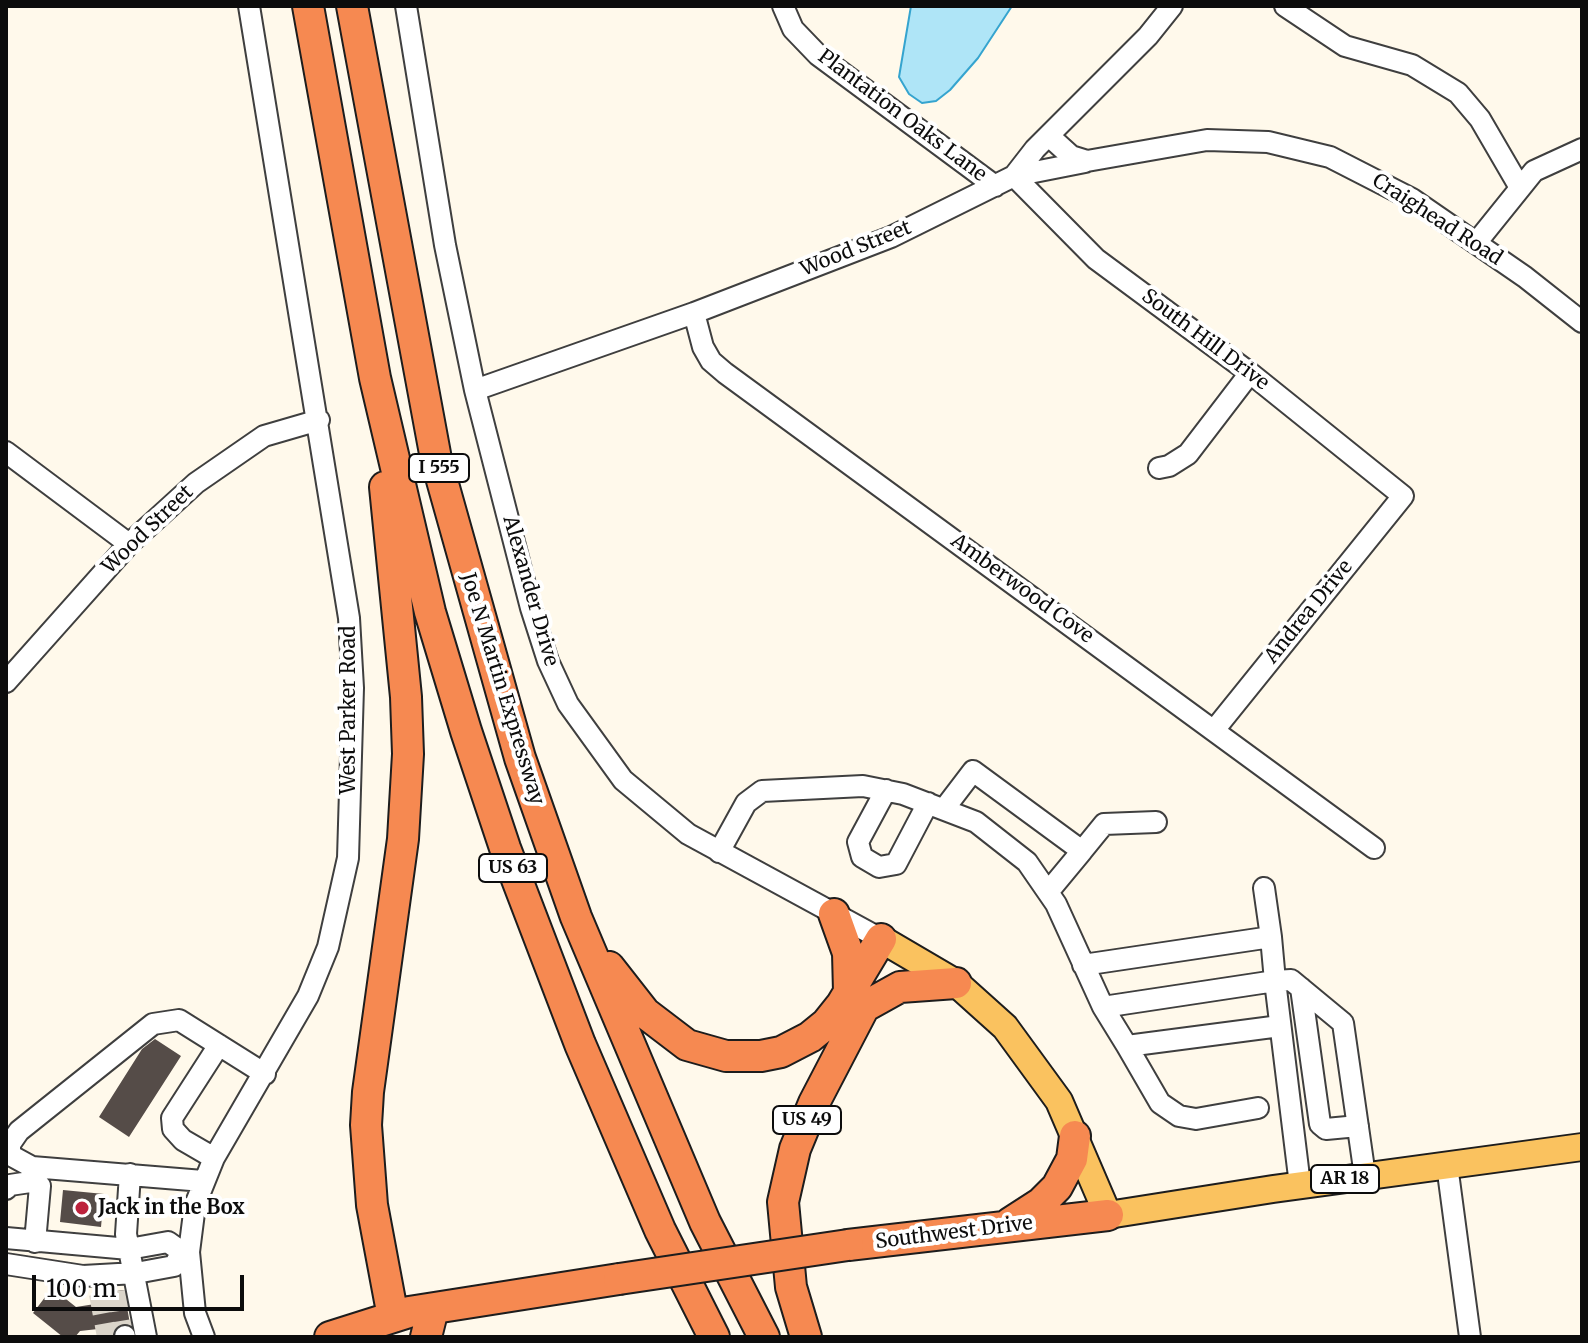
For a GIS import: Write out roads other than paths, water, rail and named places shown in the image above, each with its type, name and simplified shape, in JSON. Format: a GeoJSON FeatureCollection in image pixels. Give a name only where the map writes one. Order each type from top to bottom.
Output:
{"type":"FeatureCollection","features":[{"type":"Feature","properties":{"kind":"highway"},"geometry":{"type":"LineString","coordinates":[[308,6],[375,378],[406,697],[408,754],[403,839],[367,1103],[372,1205],[393,1317]]}},
{"type":"Feature","properties":{"kind":"highway","name":"Joe N Martin Expressway"},"geometry":{"type":"LineString","coordinates":[[352,6],[436,459],[520,758],[576,917],[705,1222],[764,1337]]}},
{"type":"Feature","properties":{"kind":"highway","name":"US 63"},"geometry":{"type":"LineString","coordinates":[[375,378],[430,612],[505,848],[586,1058],[660,1230],[714,1337]]}},
{"type":"Feature","properties":{"kind":"highway"},"geometry":{"type":"LineString","coordinates":[[834,914],[848,953],[857,999]]}},
{"type":"Feature","properties":{"kind":"highway"},"geometry":{"type":"LineString","coordinates":[[576,917],[619,982],[645,1013],[674,1037],[703,1051],[742,1057],[781,1052],[810,1037],[857,999],[908,984],[956,983]]}},
{"type":"Feature","properties":{"kind":"highway","name":"US 49"},"geometry":{"type":"LineString","coordinates":[[806,1337],[791,1287],[783,1202],[795,1149],[857,999],[888,943]]}},
{"type":"Feature","properties":{"kind":"highway"},"geometry":{"type":"LineString","coordinates":[[1001,1228],[1041,1203],[1057,1187],[1072,1159],[1075,1136]]}},
{"type":"Feature","properties":{"kind":"highway","name":"Southwest Drive"},"geometry":{"type":"LineString","coordinates":[[335,1337],[393,1317],[430,1323],[619,1279],[848,1245],[1108,1215]]}},
{"type":"Feature","properties":{"kind":"main road","name":"Alexander Drive"},"geometry":{"type":"LineString","coordinates":[[888,943],[956,983],[1005,1027],[1059,1101],[1108,1215]]}},
{"type":"Feature","properties":{"kind":"main road","name":"Southwest Drive"},"geometry":{"type":"LineString","coordinates":[[1108,1215],[1300,1185],[1582,1147]]}},
{"type":"Feature","properties":{"kind":"street","name":"West Parker Road"},"geometry":{"type":"LineString","coordinates":[[204,1337],[195,1313],[185,1252],[195,1205],[214,1158],[308,996],[328,947],[348,858],[353,688],[350,632],[319,420],[249,6]]}},
{"type":"Feature","properties":{"kind":"street","name":"Alexander Drive"},"geometry":{"type":"LineString","coordinates":[[406,6],[445,245],[475,390],[531,608],[548,661],[568,704],[623,780],[688,834],[888,943]]}},
{"type":"Feature","properties":{"kind":"street","name":"Plantation Oaks Lane"},"geometry":{"type":"LineString","coordinates":[[783,6],[793,29],[818,55],[995,186]]}},
{"type":"Feature","properties":{"kind":"street","name":"Wood Street"},"geometry":{"type":"LineString","coordinates":[[475,390],[694,313],[891,237],[1014,176],[1148,36],[1172,6]]}},
{"type":"Feature","properties":{"kind":"street"},"geometry":{"type":"LineString","coordinates":[[1285,6],[1337,42],[1364,54],[1412,65],[1458,93],[1480,119],[1519,186]]}},
{"type":"Feature","properties":{"kind":"street"},"geometry":{"type":"LineString","coordinates":[[1049,136],[1071,156],[1087,161]]}},
{"type":"Feature","properties":{"kind":"street","name":"Craighead Road"},"geometry":{"type":"LineString","coordinates":[[1014,176],[1207,140],[1289,146],[1330,157],[1392,187],[1476,243],[1582,322]]}},
{"type":"Feature","properties":{"kind":"street"},"geometry":{"type":"LineString","coordinates":[[1476,243],[1534,171],[1582,149]]}},
{"type":"Feature","properties":{"kind":"street","name":"South Hill Drive"},"geometry":{"type":"LineString","coordinates":[[1014,176],[1096,259],[1250,373],[1403,496]]}},
{"type":"Feature","properties":{"kind":"street","name":"Amberwood Cove"},"geometry":{"type":"LineString","coordinates":[[694,313],[703,347],[711,361],[725,373],[1374,848]]}},
{"type":"Feature","properties":{"kind":"street"},"geometry":{"type":"LineString","coordinates":[[1159,468],[1169,466],[1188,454],[1250,373]]}},
{"type":"Feature","properties":{"kind":"street","name":"Wood Street"},"geometry":{"type":"LineString","coordinates":[[6,682],[129,544],[196,483],[240,451],[283,429],[319,420]]}},
{"type":"Feature","properties":{"kind":"street"},"geometry":{"type":"LineString","coordinates":[[6,452],[129,544]]}},
{"type":"Feature","properties":{"kind":"street","name":"Andrea Drive"},"geometry":{"type":"LineString","coordinates":[[1215,729],[1403,496]]}},
{"type":"Feature","properties":{"kind":"street"},"geometry":{"type":"LineString","coordinates":[[883,795],[858,842],[862,857],[879,867],[896,864],[931,809],[973,771],[1082,851]]}},
{"type":"Feature","properties":{"kind":"street"},"geometry":{"type":"LineString","coordinates":[[719,852],[746,803],[762,791],[863,786],[883,795],[976,822],[1027,862],[1048,892],[1103,1007],[1160,1103],[1179,1116],[1196,1119],[1258,1108]]}},
{"type":"Feature","properties":{"kind":"street"},"geometry":{"type":"LineString","coordinates":[[1048,892],[1104,824],[1156,822]]}},
{"type":"Feature","properties":{"kind":"street"},"geometry":{"type":"LineString","coordinates":[[1264,888],[1300,1185]]}},
{"type":"Feature","properties":{"kind":"street"},"geometry":{"type":"LineString","coordinates":[[1083,965],[1271,937]]}},
{"type":"Feature","properties":{"kind":"street"},"geometry":{"type":"LineString","coordinates":[[1103,1007],[1291,980],[1343,1023],[1365,1176]]}},
{"type":"Feature","properties":{"kind":"street"},"geometry":{"type":"LineString","coordinates":[[1301,988],[1320,1124],[1326,1129],[1358,1126]]}},
{"type":"Feature","properties":{"kind":"street"},"geometry":{"type":"LineString","coordinates":[[35,1242],[40,1186],[10,1155],[10,1144],[19,1131],[153,1024],[179,1020],[265,1074]]}},
{"type":"Feature","properties":{"kind":"street"},"geometry":{"type":"LineString","coordinates":[[1127,1046],[1280,1026]]}},
{"type":"Feature","properties":{"kind":"street"},"geometry":{"type":"LineString","coordinates":[[214,1158],[183,1140],[173,1129],[172,1118],[219,1045]]}},
{"type":"Feature","properties":{"kind":"street"},"geometry":{"type":"LineString","coordinates":[[1447,1165],[1470,1337]]}},
{"type":"Feature","properties":{"kind":"street"},"geometry":{"type":"LineString","coordinates":[[6,1189],[31,1174],[130,1174],[203,1181]]}},
{"type":"Feature","properties":{"kind":"street"},"geometry":{"type":"LineString","coordinates":[[113,1281],[129,1249],[126,1234],[130,1174]]}},
{"type":"Feature","properties":{"kind":"street"},"geometry":{"type":"LineString","coordinates":[[6,1238],[129,1249],[168,1242],[185,1252],[174,1266],[113,1281],[6,1264]]}},
{"type":"Feature","properties":{"kind":"street"},"geometry":{"type":"LineString","coordinates":[[113,1281],[146,1337]]}},
{"type":"Feature","properties":{"kind":"water"},"geometry":{"type":"Polygon","coordinates":[[[911,6],[1012,6],[978,58],[950,90],[936,101],[922,103],[909,94],[899,77],[911,6]]]}},
{"type":"Feature","properties":{"kind":"tunnel"},"geometry":{"type":"LineString","coordinates":[[118,1291],[125,1336]]}},
{"type":"Feature","properties":{"kind":"tunnel"},"geometry":{"type":"LineString","coordinates":[[99,1294],[107,1337]]}},
{"type":"Feature","properties":{"kind":"place","name":"Jack in the Box"},"geometry":{"type":"Point","coordinates":[82,1208]}}]}
